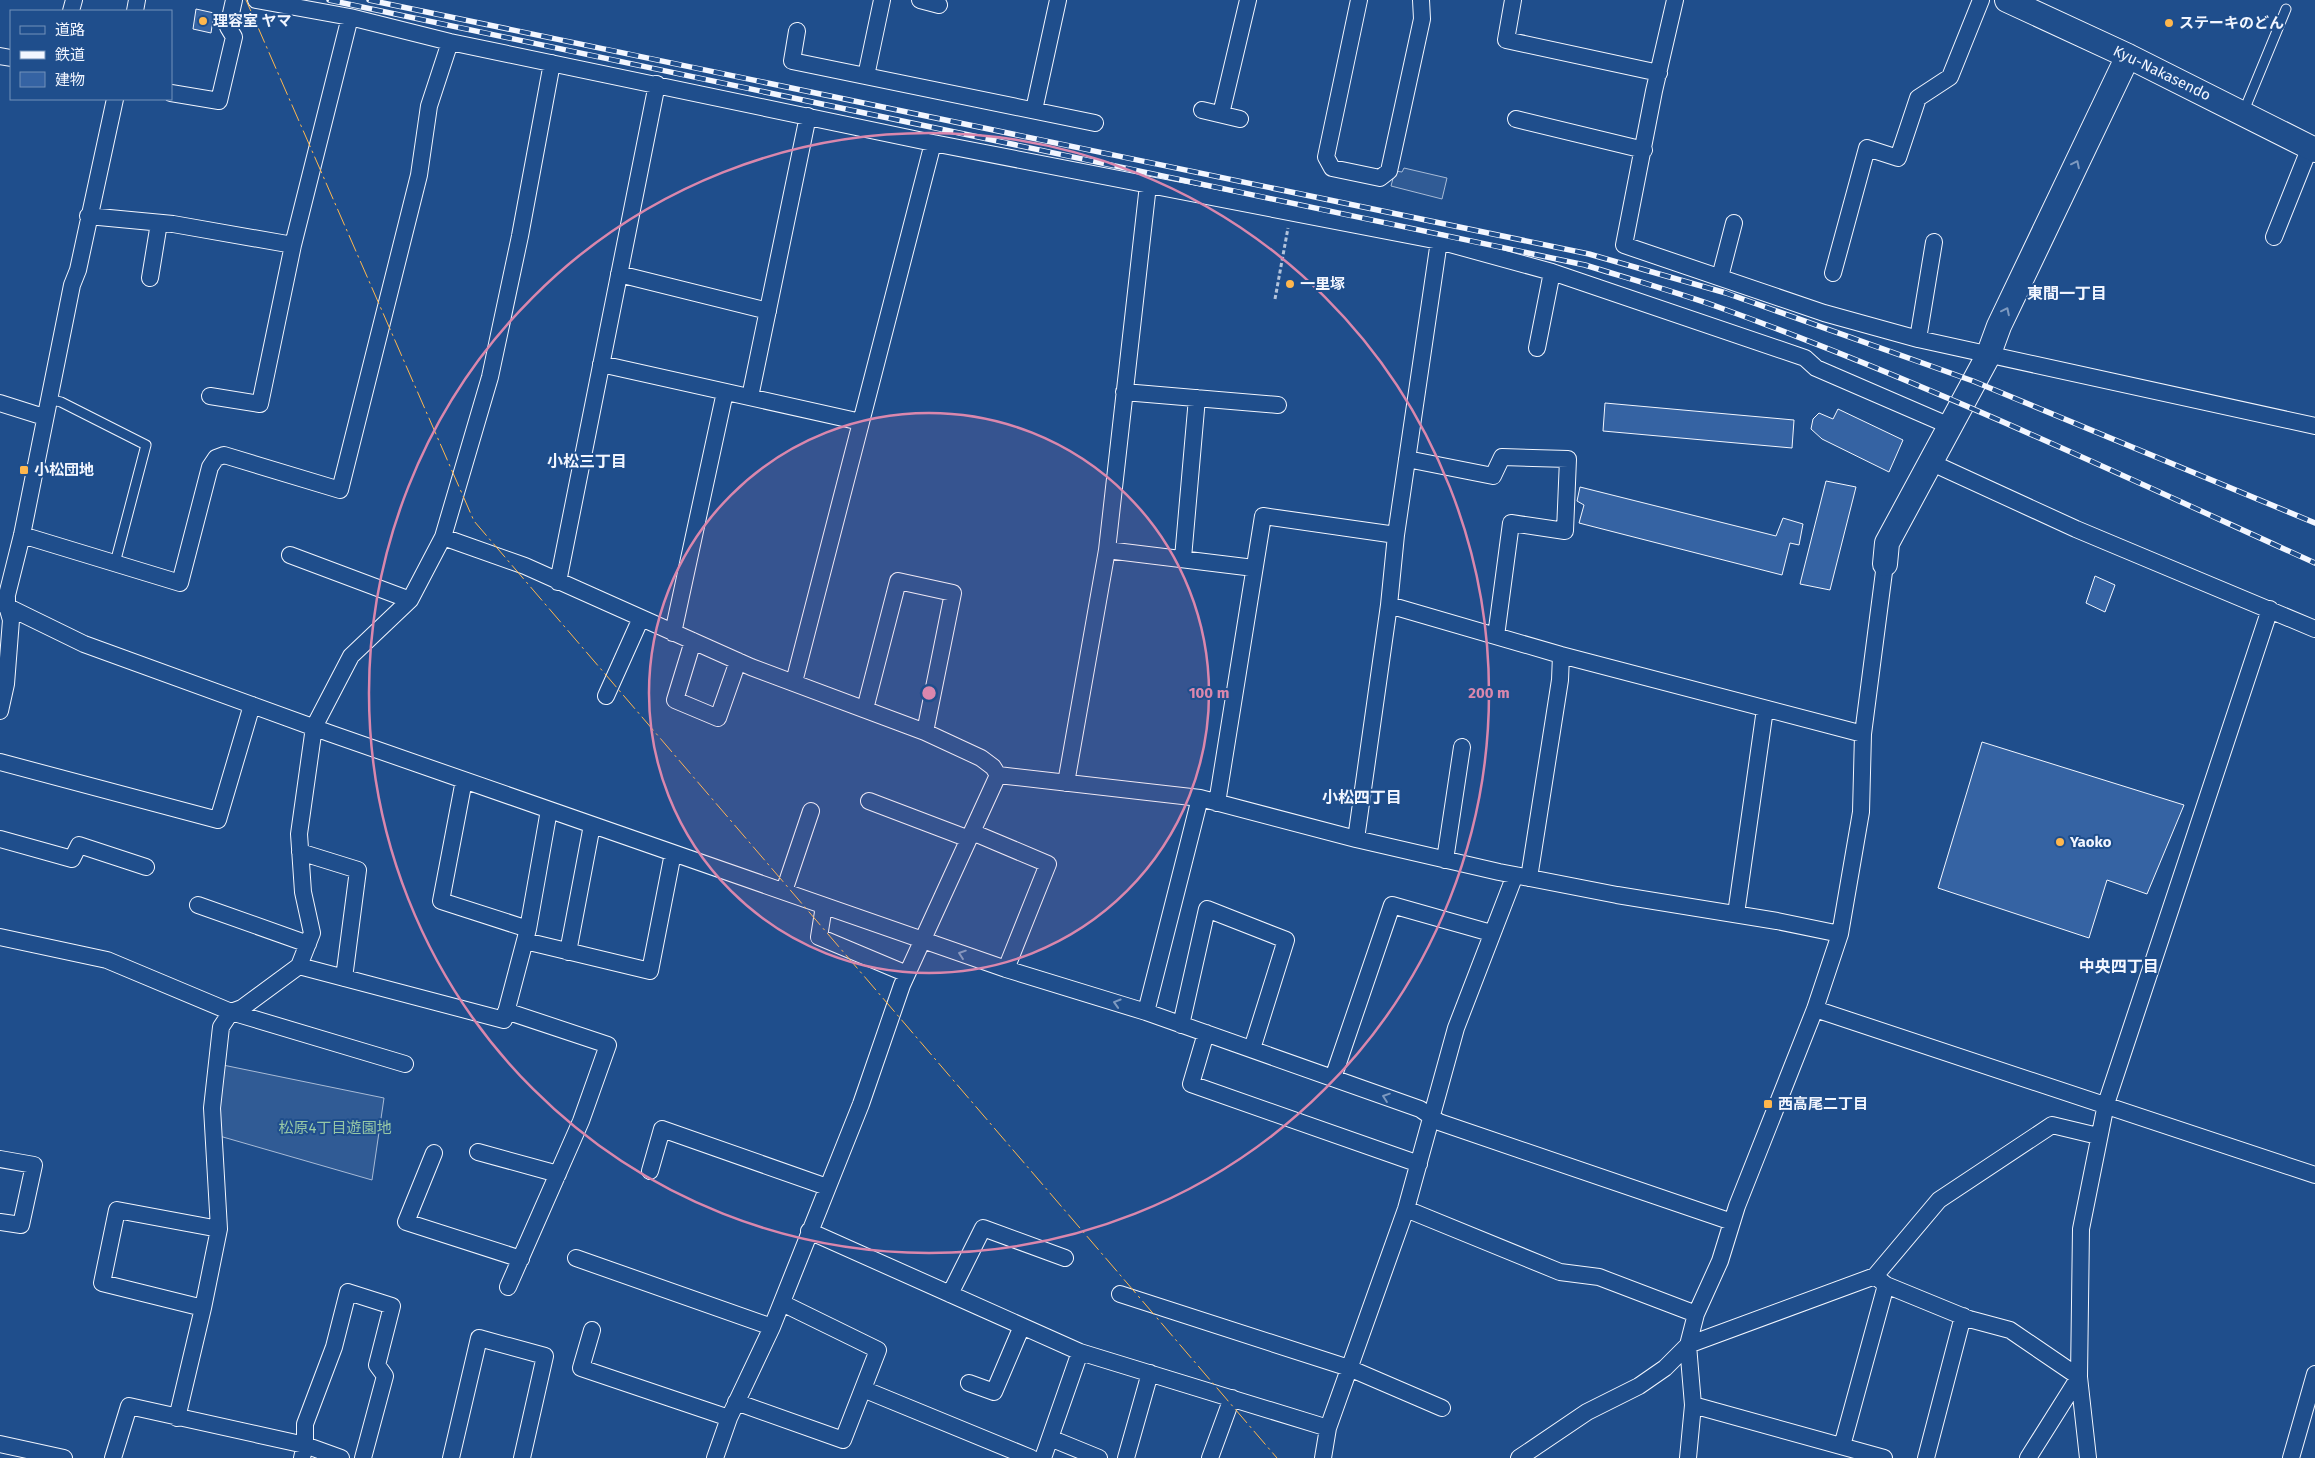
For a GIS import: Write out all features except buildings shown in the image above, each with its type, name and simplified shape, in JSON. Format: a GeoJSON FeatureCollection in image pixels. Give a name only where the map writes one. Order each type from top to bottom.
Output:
{"type":"FeatureCollection","features":[{"type":"Feature","properties":{"kind":"street"},"geometry":{"type":"LineString","coordinates":[[172,93],[218,101],[234,37],[228,26],[234,0]]}},
{"type":"Feature","properties":{"kind":"street"},"geometry":{"type":"LineString","coordinates":[[256,0],[350,17],[450,42],[933,143],[1439,241],[1552,272],[1805,358],[1816,368],[1950,426]]}},
{"type":"Feature","properties":{"kind":"street"},"geometry":{"type":"LineString","coordinates":[[866,76],[882,0]]}},
{"type":"Feature","properties":{"kind":"street"},"geometry":{"type":"LineString","coordinates":[[920,0],[939,5]]}},
{"type":"Feature","properties":{"kind":"street"},"geometry":{"type":"LineString","coordinates":[[1034,110],[1058,0]]}},
{"type":"Feature","properties":{"kind":"street"},"geometry":{"type":"LineString","coordinates":[[1221,114],[1248,0]]}},
{"type":"Feature","properties":{"kind":"street"},"geometry":{"type":"LineString","coordinates":[[1359,0],[1326,157],[1332,168],[1380,178],[1389,171],[1422,18],[1421,0]]}},
{"type":"Feature","properties":{"kind":"street"},"geometry":{"type":"LineString","coordinates":[[1513,0],[1506,40],[1659,73]]}},
{"type":"Feature","properties":{"kind":"street"},"geometry":{"type":"LineString","coordinates":[[1675,0],[1624,245],[1824,313],[1918,340],[2315,426]]}},
{"type":"Feature","properties":{"kind":"street"},"geometry":{"type":"LineString","coordinates":[[1833,273],[1867,148],[1898,158],[1918,98],[1950,77],[1981,0]]}},
{"type":"Feature","properties":{"kind":"street","name":"Kyu-Nakasendo"},"geometry":{"type":"LineString","coordinates":[[2007,0],[2128,56],[2312,148]]}},
{"type":"Feature","properties":{"kind":"street"},"geometry":{"type":"LineString","coordinates":[[210,396],[260,404],[293,245],[350,17]]}},
{"type":"Feature","properties":{"kind":"street"},"geometry":{"type":"LineString","coordinates":[[797,31],[792,61],[1095,123]]}},
{"type":"Feature","properties":{"kind":"street"},"geometry":{"type":"LineString","coordinates":[[22,535],[180,583],[210,467],[216,458],[224,455],[340,490],[419,175],[429,106],[450,42]]}},
{"type":"Feature","properties":{"kind":"street"},"geometry":{"type":"LineString","coordinates":[[1688,1458],[1693,1405],[1688,1345],[1696,1314],[1720,1261],[1732,1222],[1815,1010],[1840,934],[1861,812],[1863,734],[1887,543],[1988,356],[1998,326],[2128,56]]}},
{"type":"Feature","properties":{"kind":"street"},"geometry":{"type":"LineString","coordinates":[[177,1418],[203,1308],[219,1229],[212,1108],[221,1027],[231,1012],[242,1008],[299,966],[312,934],[303,892],[299,834],[314,728],[351,656],[410,600],[443,537],[490,377],[520,236],[552,63]]}},
{"type":"Feature","properties":{"kind":"street"},"geometry":{"type":"LineString","coordinates":[[558,582],[656,84]]}},
{"type":"Feature","properties":{"kind":"street"},"geometry":{"type":"LineString","coordinates":[[0,711],[11,620],[3,605],[22,535],[44,417],[115,100]]}},
{"type":"Feature","properties":{"kind":"street"},"geometry":{"type":"LineString","coordinates":[[1202,110],[1240,118]]}},
{"type":"Feature","properties":{"kind":"street"},"geometry":{"type":"LineString","coordinates":[[750,397],[808,116]]}},
{"type":"Feature","properties":{"kind":"street"},"geometry":{"type":"LineString","coordinates":[[1516,119],[1644,150]]}},
{"type":"Feature","properties":{"kind":"street"},"geometry":{"type":"LineString","coordinates":[[794,682],[933,143]]}},
{"type":"Feature","properties":{"kind":"street"},"geometry":{"type":"LineString","coordinates":[[2274,237],[2312,148]]}},
{"type":"Feature","properties":{"kind":"street"},"geometry":{"type":"LineString","coordinates":[[1066,783],[1107,550],[1148,185]]}},
{"type":"Feature","properties":{"kind":"street"},"geometry":{"type":"LineString","coordinates":[[88,216],[159,223],[293,245]]}},
{"type":"Feature","properties":{"kind":"street"},"geometry":{"type":"LineString","coordinates":[[150,278],[159,223]]}},
{"type":"Feature","properties":{"kind":"street"},"geometry":{"type":"LineString","coordinates":[[1720,277],[1734,223]]}},
{"type":"Feature","properties":{"kind":"street"},"geometry":{"type":"LineString","coordinates":[[1356,839],[1389,605],[1396,536],[1439,241]]}},
{"type":"Feature","properties":{"kind":"street"},"geometry":{"type":"LineString","coordinates":[[1918,340],[1934,242]]}},
{"type":"Feature","properties":{"kind":"street"},"geometry":{"type":"LineString","coordinates":[[1537,348],[1552,272]]}},
{"type":"Feature","properties":{"kind":"street"},"geometry":{"type":"LineString","coordinates":[[619,274],[768,311]]}},
{"type":"Feature","properties":{"kind":"street"},"geometry":{"type":"LineString","coordinates":[[601,364],[861,422]]}},
{"type":"Feature","properties":{"kind":"street"},"geometry":{"type":"LineString","coordinates":[[673,632],[725,392]]}},
{"type":"Feature","properties":{"kind":"street"},"geometry":{"type":"LineString","coordinates":[[1124,392],[1278,405]]}},
{"type":"Feature","properties":{"kind":"street"},"geometry":{"type":"LineString","coordinates":[[1183,558],[1197,398]]}},
{"type":"Feature","properties":{"kind":"street"},"geometry":{"type":"LineString","coordinates":[[0,403],[44,417]]}},
{"type":"Feature","properties":{"kind":"street"},"geometry":{"type":"LineString","coordinates":[[1407,459],[1493,476],[1502,457],[1568,459],[1565,531],[1511,523],[1496,636]]}},
{"type":"Feature","properties":{"kind":"street"},"geometry":{"type":"LineString","coordinates":[[1930,462],[2076,529],[2315,629]]}},
{"type":"Feature","properties":{"kind":"street"},"geometry":{"type":"LineString","coordinates":[[1217,802],[1263,516],[1396,536]]}},
{"type":"Feature","properties":{"kind":"street"},"geometry":{"type":"LineString","coordinates":[[443,537],[525,566],[738,661],[925,732],[981,758],[993,767],[998,775]]}},
{"type":"Feature","properties":{"kind":"street"},"geometry":{"type":"LineString","coordinates":[[1107,550],[1254,568]]}},
{"type":"Feature","properties":{"kind":"street"},"geometry":{"type":"LineString","coordinates":[[290,555],[410,600]]}},
{"type":"Feature","properties":{"kind":"street"},"geometry":{"type":"LineString","coordinates":[[864,709],[898,581],[954,593],[925,732]]}},
{"type":"Feature","properties":{"kind":"street"},"geometry":{"type":"LineString","coordinates":[[3,605],[84,644],[314,728],[1006,969],[1181,1024],[1420,1109],[1438,1122],[1732,1222]]}},
{"type":"Feature","properties":{"kind":"street"},"geometry":{"type":"LineString","coordinates":[[1389,605],[1561,655],[1863,734]]}},
{"type":"Feature","properties":{"kind":"street"},"geometry":{"type":"LineString","coordinates":[[2088,1458],[2078,1377],[2081,1229],[2098,1136],[2106,1104],[2270,609]]}},
{"type":"Feature","properties":{"kind":"street"},"geometry":{"type":"LineString","coordinates":[[606,696],[641,618]]}},
{"type":"Feature","properties":{"kind":"street"},"geometry":{"type":"LineString","coordinates":[[693,641],[675,700],[718,718],[738,661]]}},
{"type":"Feature","properties":{"kind":"street"},"geometry":{"type":"LineString","coordinates":[[1323,1458],[1328,1428],[1406,1209],[1430,1116],[1456,1028],[1491,933],[1522,877],[1560,680],[1561,655]]}},
{"type":"Feature","properties":{"kind":"street"},"geometry":{"type":"LineString","coordinates":[[0,762],[218,820],[252,705]]}},
{"type":"Feature","properties":{"kind":"street"},"geometry":{"type":"LineString","coordinates":[[1736,914],[1766,709]]}},
{"type":"Feature","properties":{"kind":"street"},"geometry":{"type":"LineString","coordinates":[[1445,860],[1462,747]]}},
{"type":"Feature","properties":{"kind":"street"},"geometry":{"type":"LineString","coordinates":[[998,775],[1200,798],[1356,839],[1522,877],[1840,934]]}},
{"type":"Feature","properties":{"kind":"street"},"geometry":{"type":"LineString","coordinates":[[715,1458],[729,1418],[782,1303],[861,1104],[908,974],[998,775]]}},
{"type":"Feature","properties":{"kind":"street"},"geometry":{"type":"LineString","coordinates":[[464,780],[441,901],[568,952],[650,972],[673,853]]}},
{"type":"Feature","properties":{"kind":"street"},"geometry":{"type":"LineString","coordinates":[[1146,1012],[1200,798]]}},
{"type":"Feature","properties":{"kind":"street"},"geometry":{"type":"LineString","coordinates":[[869,801],[1048,864],[1006,969]]}},
{"type":"Feature","properties":{"kind":"street"},"geometry":{"type":"LineString","coordinates":[[299,966],[504,1020],[526,935],[549,810]]}},
{"type":"Feature","properties":{"kind":"street"},"geometry":{"type":"LineString","coordinates":[[784,891],[812,810]]}},
{"type":"Feature","properties":{"kind":"street"},"geometry":{"type":"LineString","coordinates":[[568,952],[592,825]]}},
{"type":"Feature","properties":{"kind":"street"},"geometry":{"type":"LineString","coordinates":[[0,839],[72,859],[78,845],[146,867]]}},
{"type":"Feature","properties":{"kind":"street"},"geometry":{"type":"LineString","coordinates":[[300,852],[358,870],[344,978]]}},
{"type":"Feature","properties":{"kind":"street"},"geometry":{"type":"LineString","coordinates":[[198,905],[308,944]]}},
{"type":"Feature","properties":{"kind":"street"},"geometry":{"type":"LineString","coordinates":[[1333,1078],[1392,905],[1491,933]]}},
{"type":"Feature","properties":{"kind":"street"},"geometry":{"type":"LineString","coordinates":[[824,906],[819,937],[908,974]]}},
{"type":"Feature","properties":{"kind":"street"},"geometry":{"type":"LineString","coordinates":[[1181,1024],[1207,909],[1286,940],[1252,1050]]}},
{"type":"Feature","properties":{"kind":"street"},"geometry":{"type":"LineString","coordinates":[[0,937],[107,960],[231,1012],[405,1064]]}},
{"type":"Feature","properties":{"kind":"street"},"geometry":{"type":"LineString","coordinates":[[1815,1010],[2106,1104],[2315,1175]]}},
{"type":"Feature","properties":{"kind":"street"},"geometry":{"type":"LineString","coordinates":[[506,1011],[608,1045],[581,1121],[508,1287]]}},
{"type":"Feature","properties":{"kind":"street"},"geometry":{"type":"LineString","coordinates":[[1206,1033],[1191,1084],[1419,1164]]}},
{"type":"Feature","properties":{"kind":"street"},"geometry":{"type":"LineString","coordinates":[[1842,1446],[1880,1281],[1939,1200],[2052,1125],[2098,1136]]}},
{"type":"Feature","properties":{"kind":"street"},"geometry":{"type":"LineString","coordinates":[[650,1171],[662,1129],[827,1188]]}},
{"type":"Feature","properties":{"kind":"street"},"geometry":{"type":"LineString","coordinates":[[478,1152],[558,1174]]}},
{"type":"Feature","properties":{"kind":"street"},"geometry":{"type":"LineString","coordinates":[[434,1153],[406,1222],[521,1259]]}},
{"type":"Feature","properties":{"kind":"street"},"geometry":{"type":"LineString","coordinates":[[0,1159],[34,1165],[21,1225],[0,1222]]}},
{"type":"Feature","properties":{"kind":"street"},"geometry":{"type":"LineString","coordinates":[[1406,1209],[1560,1272],[1599,1277],[1696,1314]]}},
{"type":"Feature","properties":{"kind":"street"},"geometry":{"type":"LineString","coordinates":[[203,1308],[102,1283],[117,1210],[219,1229]]}},
{"type":"Feature","properties":{"kind":"street"},"geometry":{"type":"LineString","coordinates":[[950,1294],[983,1228],[1065,1258]]}},
{"type":"Feature","properties":{"kind":"street"},"geometry":{"type":"LineString","coordinates":[[809,1231],[1080,1352],[1328,1428]]}},
{"type":"Feature","properties":{"kind":"street"},"geometry":{"type":"LineString","coordinates":[[576,1258],[772,1327]]}},
{"type":"Feature","properties":{"kind":"street"},"geometry":{"type":"LineString","coordinates":[[1519,1458],[1587,1412],[1639,1386],[1665,1368],[1688,1345],[1880,1281],[1963,1316],[2010,1330],[2078,1377]]}},
{"type":"Feature","properties":{"kind":"street"},"geometry":{"type":"LineString","coordinates":[[304,1452],[305,1424],[334,1347],[348,1292],[392,1306],[377,1365],[385,1376],[363,1458]]}},
{"type":"Feature","properties":{"kind":"street"},"geometry":{"type":"LineString","coordinates":[[1120,1294],[1349,1368],[1442,1408]]}},
{"type":"Feature","properties":{"kind":"street"},"geometry":{"type":"LineString","coordinates":[[736,1402],[843,1440],[878,1350],[782,1303]]}},
{"type":"Feature","properties":{"kind":"street"},"geometry":{"type":"LineString","coordinates":[[1926,1458],[1963,1316]]}},
{"type":"Feature","properties":{"kind":"street"},"geometry":{"type":"LineString","coordinates":[[968,1383],[994,1392],[1022,1326]]}},
{"type":"Feature","properties":{"kind":"street"},"geometry":{"type":"LineString","coordinates":[[592,1330],[581,1368],[729,1418]]}},
{"type":"Feature","properties":{"kind":"street"},"geometry":{"type":"LineString","coordinates":[[451,1458],[479,1338],[545,1356],[522,1458]]}},
{"type":"Feature","properties":{"kind":"street"},"geometry":{"type":"LineString","coordinates":[[1043,1458],[1080,1352]]}},
{"type":"Feature","properties":{"kind":"street"},"geometry":{"type":"LineString","coordinates":[[1126,1458],[1150,1374]]}},
{"type":"Feature","properties":{"kind":"street"},"geometry":{"type":"LineString","coordinates":[[2292,1458],[2315,1374]]}},
{"type":"Feature","properties":{"kind":"street"},"geometry":{"type":"LineString","coordinates":[[2028,1458],[2078,1377]]}},
{"type":"Feature","properties":{"kind":"street"},"geometry":{"type":"LineString","coordinates":[[863,1389],[1031,1458]]}},
{"type":"Feature","properties":{"kind":"street"},"geometry":{"type":"LineString","coordinates":[[1210,1458],[1232,1398]]}},
{"type":"Feature","properties":{"kind":"street"},"geometry":{"type":"LineString","coordinates":[[1693,1405],[1884,1458]]}},
{"type":"Feature","properties":{"kind":"street"},"geometry":{"type":"LineString","coordinates":[[113,1458],[129,1406],[304,1452],[341,1458]]}},
{"type":"Feature","properties":{"kind":"street"},"geometry":{"type":"LineString","coordinates":[[1050,1438],[1099,1458]]}},
{"type":"Feature","properties":{"kind":"street"},"geometry":{"type":"LineString","coordinates":[[0,1444],[64,1458]]}},
{"type":"Feature","properties":{"kind":"lane"},"geometry":{"type":"LineString","coordinates":[[2243,113],[2286,9]]}},
{"type":"Feature","properties":{"kind":"lane"},"geometry":{"type":"LineString","coordinates":[[48,399],[61,402],[146,445],[115,563]]}},
{"type":"Feature","properties":{"kind":"path"},"geometry":{"type":"LineString","coordinates":[[1275,299],[1291,212]]}},
{"type":"Feature","properties":{"kind":"shaded area"},"geometry":{"type":"Polygon","coordinates":[[[1404,168],[1447,178],[1442,199],[1391,186],[1395,171],[1402,172],[1404,168]]]}},
{"type":"Feature","properties":{"kind":"shaded area","name":"松原4丁目遊園地"},"geometry":{"type":"Polygon","coordinates":[[[218,1064],[384,1098],[372,1180],[216,1135],[218,1064]]]}},
{"type":"Feature","properties":{"kind":"railway"},"geometry":{"type":"LineString","coordinates":[[329,0],[1585,265],[1721,308],[1871,366],[2094,462],[2315,563]]}},
{"type":"Feature","properties":{"kind":"railway"},"geometry":{"type":"LineString","coordinates":[[369,0],[1589,254],[1726,293],[1973,381],[2315,523]]}},
{"type":"Feature","properties":{"kind":"power"},"geometry":{"type":"LineString","coordinates":[[246,0],[474,521],[1277,1458]]}},
{"type":"Feature","properties":{"kind":"place","name":"理容室 ヤマ"},"geometry":{"type":"Point","coordinates":[203,21]}},
{"type":"Feature","properties":{"kind":"place","name":"ステーキのどん"},"geometry":{"type":"Point","coordinates":[2169,23]}},
{"type":"Feature","properties":{"kind":"place","name":"一里塚"},"geometry":{"type":"Point","coordinates":[1290,284]}},
{"type":"Feature","properties":{"kind":"place","name":"小松団地"},"geometry":{"type":"Point","coordinates":[24,470]}},
{"type":"Feature","properties":{"kind":"place","name":"Yaoko"},"geometry":{"type":"Point","coordinates":[2060,842]}},
{"type":"Feature","properties":{"kind":"place","name":"西高尾二丁目"},"geometry":{"type":"Point","coordinates":[1768,1104]}},
{"type":"Feature","properties":{"kind":"district","name":"東間一丁目"},"geometry":{"type":"Point","coordinates":[2067,293]}},
{"type":"Feature","properties":{"kind":"district","name":"小松三丁目"},"geometry":{"type":"Point","coordinates":[587,461]}},
{"type":"Feature","properties":{"kind":"district","name":"小松四丁目"},"geometry":{"type":"Point","coordinates":[1362,797]}},
{"type":"Feature","properties":{"kind":"district","name":"中央四丁目"},"geometry":{"type":"Point","coordinates":[2119,966]}}]}
